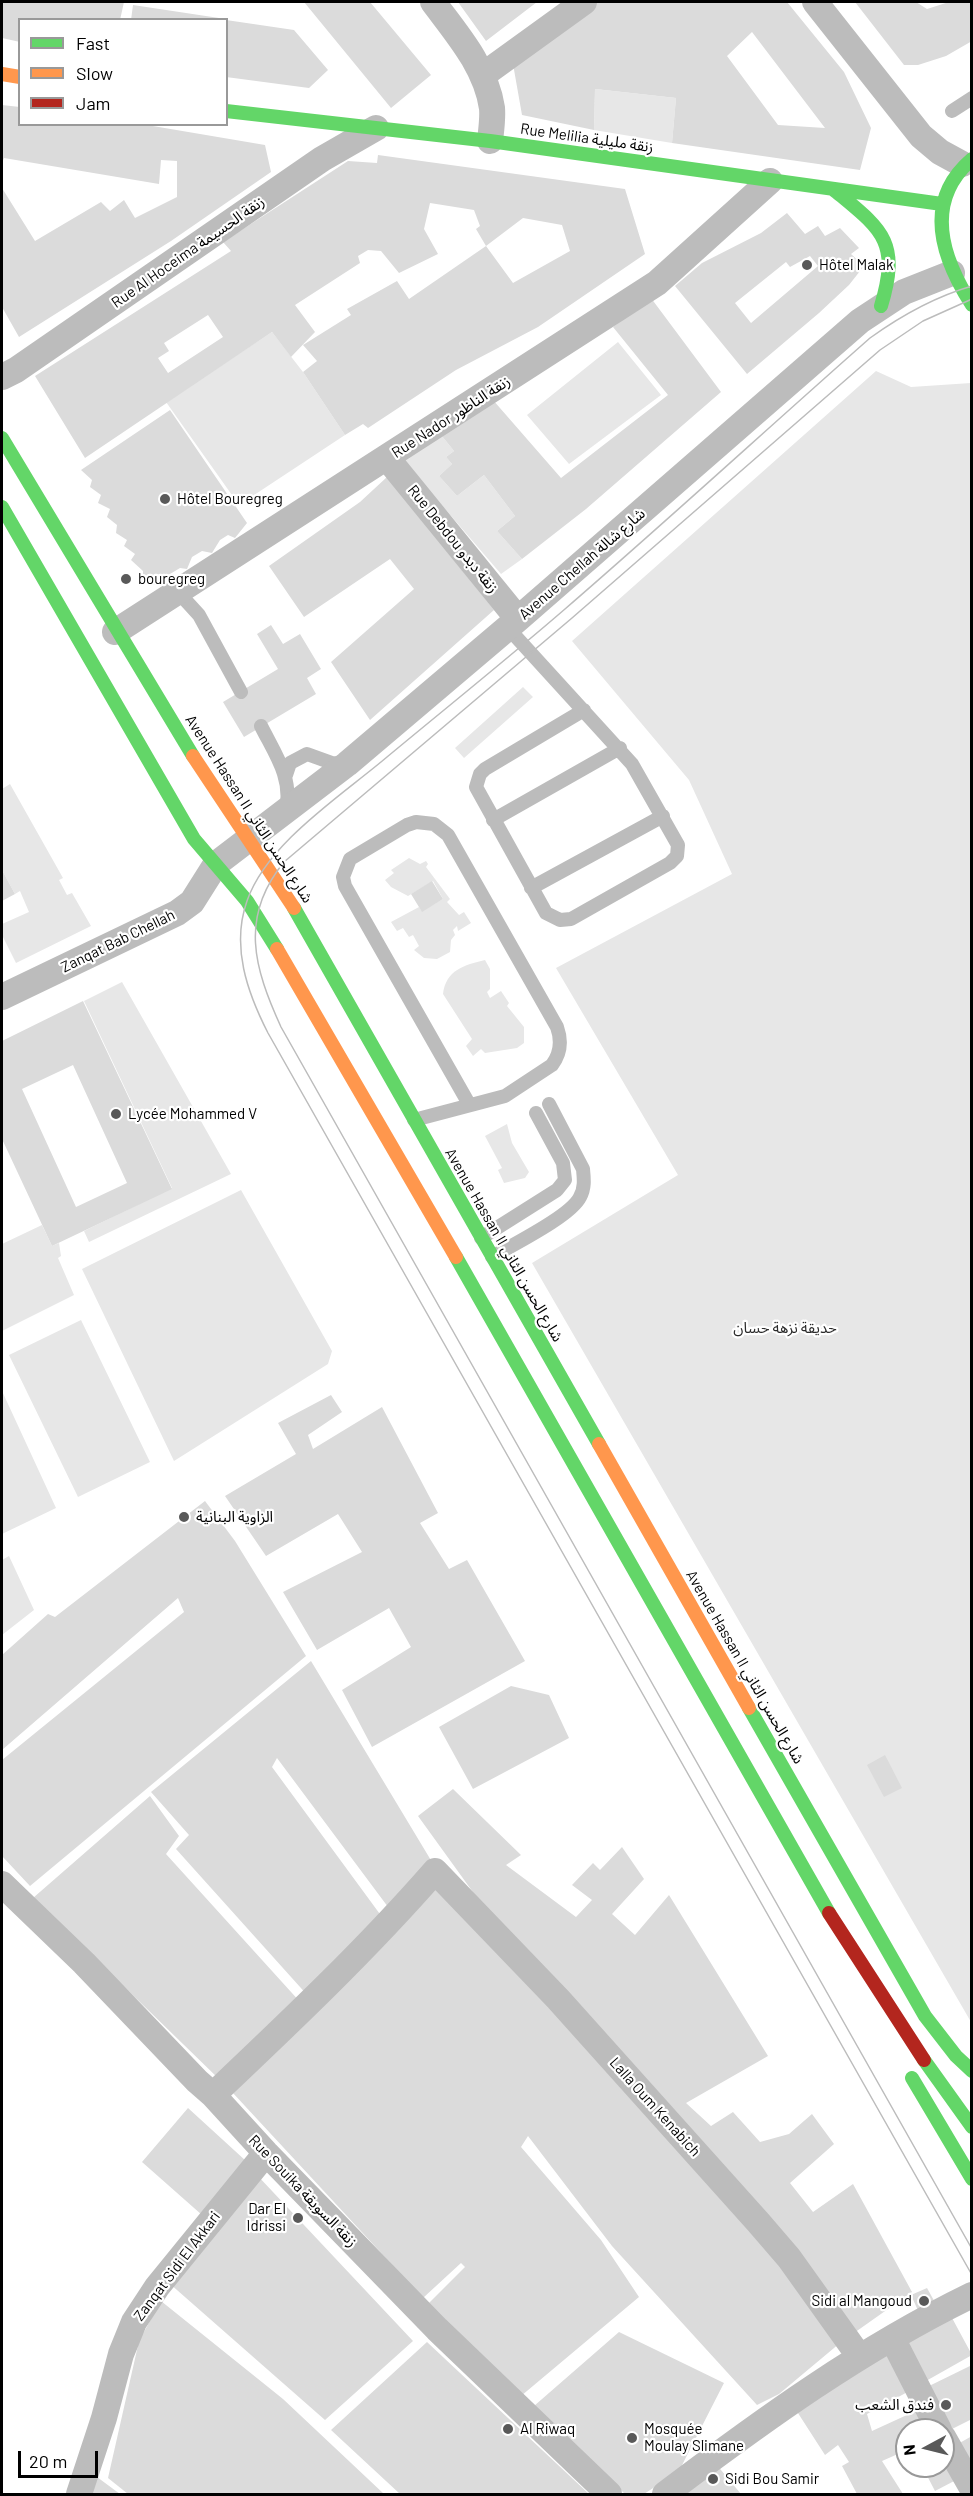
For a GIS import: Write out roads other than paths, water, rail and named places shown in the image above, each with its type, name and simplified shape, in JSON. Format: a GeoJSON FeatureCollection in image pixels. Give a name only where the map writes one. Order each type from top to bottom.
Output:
{"type":"FeatureCollection","features":[{"type":"Feature","properties":{"kind":"main road"},"geometry":{"type":"LineString","coordinates":[[2,74],[18,77]]}},
{"type":"Feature","properties":{"kind":"main road","name":"Rue Melilia زنقة مليلية"},"geometry":{"type":"LineString","coordinates":[[228,111],[490,141],[942,204]]}},
{"type":"Feature","properties":{"kind":"main road"},"geometry":{"type":"LineString","coordinates":[[967,162],[945,189],[942,204],[943,239],[952,273],[972,305]]}},
{"type":"Feature","properties":{"kind":"main road"},"geometry":{"type":"LineString","coordinates":[[831,187],[867,215],[881,232],[887,244],[891,275],[881,306]]}},
{"type":"Feature","properties":{"kind":"main road","name":"Avenue Hassan II شارع الحسن الثاني"},"geometry":{"type":"LineString","coordinates":[[2,438],[115,632],[213,787],[292,904],[925,2016],[956,2056],[972,2071]]}},
{"type":"Feature","properties":{"kind":"main road"},"geometry":{"type":"LineString","coordinates":[[2,507],[194,839],[247,901],[304,993],[699,1681],[831,1916],[951,2101],[972,2127]]}},
{"type":"Feature","properties":{"kind":"main road"},"geometry":{"type":"LineString","coordinates":[[831,1916],[844,1958],[862,1991]]}},
{"type":"Feature","properties":{"kind":"main road"},"geometry":{"type":"LineString","coordinates":[[956,2056],[972,2058]]}},
{"type":"Feature","properties":{"kind":"main road"},"geometry":{"type":"LineString","coordinates":[[902,2062],[972,2179]]}},
{"type":"Feature","properties":{"kind":"street"},"geometry":{"type":"LineString","coordinates":[[433,2],[466,46],[483,75],[492,110],[490,141]]}},
{"type":"Feature","properties":{"kind":"street"},"geometry":{"type":"LineString","coordinates":[[815,2],[915,130],[940,153],[967,162]]}},
{"type":"Feature","properties":{"kind":"street"},"geometry":{"type":"LineString","coordinates":[[483,75],[578,3]]}},
{"type":"Feature","properties":{"kind":"street","name":"Rue Al Hoceima زنقة الحسيمة"},"geometry":{"type":"LineString","coordinates":[[2,377],[16,370],[322,159],[376,128]]}},
{"type":"Feature","properties":{"kind":"street","name":"Rue Nador زنقة الناظور"},"geometry":{"type":"LineString","coordinates":[[115,632],[657,283],[770,181]]}},
{"type":"Feature","properties":{"kind":"street","name":"Avenue Chellah شارع شالة"},"geometry":{"type":"LineString","coordinates":[[216,864],[347,764],[513,624],[881,306],[904,292],[952,273]]}},
{"type":"Feature","properties":{"kind":"street","name":"Rue Debdou زنقة دبدو"},"geometry":{"type":"LineString","coordinates":[[387,458],[513,624]]}},
{"type":"Feature","properties":{"kind":"street","name":"Zanqat Bab Chellah"},"geometry":{"type":"LineString","coordinates":[[2,997],[177,913],[192,902],[216,864]]}},
{"type":"Feature","properties":{"kind":"street","name":"Lalla Oum Kenabich"},"geometry":{"type":"LineString","coordinates":[[213,2095],[310,2004],[392,1921],[435,1871],[558,1999],[758,2222],[789,2258],[859,2356]]}},
{"type":"Feature","properties":{"kind":"street","name":"Rue Souika زنقة السويقة"},"geometry":{"type":"LineString","coordinates":[[2,1884],[84,1963],[437,2329],[609,2494]]}},
{"type":"Feature","properties":{"kind":"street","name":"Zanqat Sidi El Akkari"},"geometry":{"type":"LineString","coordinates":[[79,2494],[104,2418],[121,2354],[134,2322],[157,2288],[266,2153]]}},
{"type":"Feature","properties":{"kind":"street"},"geometry":{"type":"LineString","coordinates":[[665,2494],[761,2421],[859,2356],[972,2295]]}},
{"type":"Feature","properties":{"kind":"street"},"geometry":{"type":"LineString","coordinates":[[892,2338],[933,2418]]}},
{"type":"Feature","properties":{"kind":"street"},"geometry":{"type":"LineString","coordinates":[[955,2458],[972,2488]]}},
{"type":"Feature","properties":{"kind":"lane"},"geometry":{"type":"LineString","coordinates":[[952,111],[972,98]]}},
{"type":"Feature","properties":{"kind":"lane"},"geometry":{"type":"LineString","coordinates":[[178,592],[199,615],[241,692]]}},
{"type":"Feature","properties":{"kind":"lane"},"geometry":{"type":"LineString","coordinates":[[513,624],[584,710],[620,748],[663,816],[678,845],[674,860],[571,919],[560,920],[550,916],[531,888],[476,787],[480,774],[584,710]]}},
{"type":"Feature","properties":{"kind":"lane"},"geometry":{"type":"LineString","coordinates":[[261,726],[286,775],[288,794],[285,812]]}},
{"type":"Feature","properties":{"kind":"lane"},"geometry":{"type":"LineString","coordinates":[[493,820],[620,748]]}},
{"type":"Feature","properties":{"kind":"lane"},"geometry":{"type":"LineString","coordinates":[[286,775],[290,763],[307,754],[332,763],[347,764]]}},
{"type":"Feature","properties":{"kind":"lane"},"geometry":{"type":"LineString","coordinates":[[531,888],[663,816]]}},
{"type":"Feature","properties":{"kind":"lane"},"geometry":{"type":"LineString","coordinates":[[414,1120],[505,1096],[546,1071],[557,1059],[560,1035],[448,835],[434,824],[416,822],[357,853],[345,868],[345,886],[469,1104]]}},
{"type":"Feature","properties":{"kind":"lane"},"geometry":{"type":"LineString","coordinates":[[492,1257],[569,1211],[580,1197],[584,1179],[583,1169],[549,1104]]}},
{"type":"Feature","properties":{"kind":"lane"},"geometry":{"type":"LineString","coordinates":[[481,1238],[557,1190],[565,1180],[563,1163],[536,1113]]}},
{"type":"Feature","properties":{"kind":"tram line"},"geometry":{"type":"LineString","coordinates":[[972,286],[919,307],[870,338],[565,609],[307,822],[288,840],[257,880],[242,918],[241,935],[241,952],[248,985],[268,1033],[972,2275]]}},
{"type":"Feature","properties":{"kind":"tram line"},"geometry":{"type":"LineString","coordinates":[[972,299],[923,321],[880,350],[572,618],[284,862],[270,882],[256,923],[258,963],[281,1027],[972,2249]]}},
{"type":"Feature","properties":{"kind":"place","name":"Hôtel Malak"},"geometry":{"type":"Point","coordinates":[807,265]}},
{"type":"Feature","properties":{"kind":"place","name":"Hôtel Bouregreg"},"geometry":{"type":"Point","coordinates":[165,499]}},
{"type":"Feature","properties":{"kind":"place","name":"bouregreg"},"geometry":{"type":"Point","coordinates":[126,579]}},
{"type":"Feature","properties":{"kind":"place","name":"Lycée Mohammed V"},"geometry":{"type":"Point","coordinates":[116,1114]}},
{"type":"Feature","properties":{"kind":"place","name":"الزاوية البنانية"},"geometry":{"type":"Point","coordinates":[184,1517]}},
{"type":"Feature","properties":{"kind":"place","name":"Dar El Idrissi"},"geometry":{"type":"Point","coordinates":[298,2218]}},
{"type":"Feature","properties":{"kind":"place","name":"Sidi al Mangoud"},"geometry":{"type":"Point","coordinates":[924,2301]}},
{"type":"Feature","properties":{"kind":"place","name":"فندق الشعب"},"geometry":{"type":"Point","coordinates":[946,2405]}},
{"type":"Feature","properties":{"kind":"place","name":"Al Riwaq"},"geometry":{"type":"Point","coordinates":[508,2429]}},
{"type":"Feature","properties":{"kind":"place","name":"Mosquée Moulay Slimane"},"geometry":{"type":"Point","coordinates":[632,2438]}},
{"type":"Feature","properties":{"kind":"place","name":"Sidi Bou Samir"},"geometry":{"type":"Point","coordinates":[713,2479]}},
{"type":"Feature","properties":{"kind":"park label","name":"حديقة نزهة حسان"},"geometry":{"type":"Point","coordinates":[785,1328]}}]}
